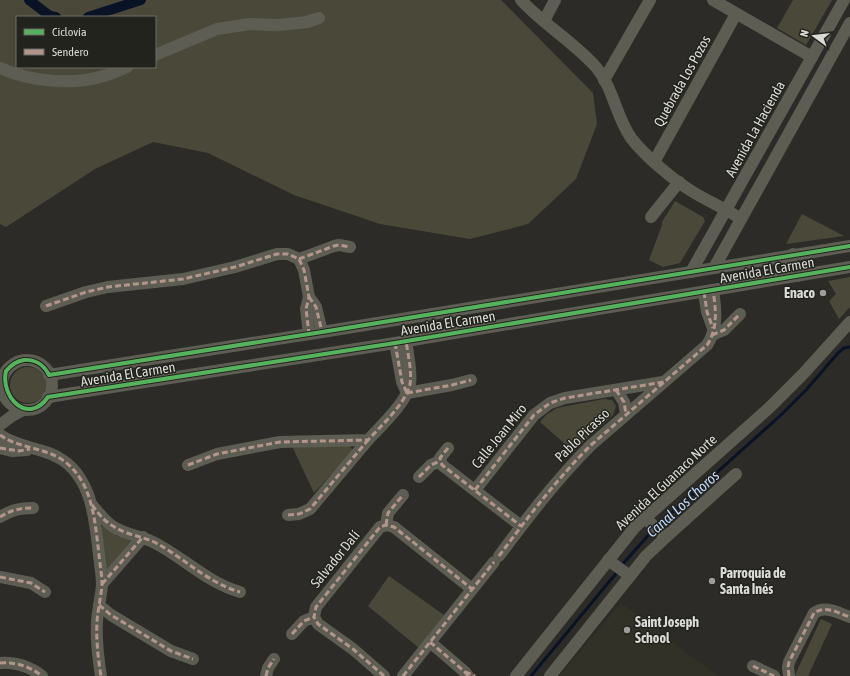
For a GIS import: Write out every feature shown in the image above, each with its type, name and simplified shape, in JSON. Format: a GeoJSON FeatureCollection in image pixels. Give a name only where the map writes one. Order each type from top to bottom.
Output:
{"type":"FeatureCollection","features":[{"type":"Feature","properties":{"kind":"street"},"geometry":{"type":"LineString","coordinates":[[521,0],[575,46],[595,66],[604,80],[625,128],[638,146],[654,162],[693,192],[726,209],[741,219]]}},
{"type":"Feature","properties":{"kind":"street"},"geometry":{"type":"LineString","coordinates":[[544,21],[556,0]]}},
{"type":"Feature","properties":{"kind":"street"},"geometry":{"type":"LineString","coordinates":[[604,80],[650,0]]}},
{"type":"Feature","properties":{"kind":"street"},"geometry":{"type":"LineString","coordinates":[[713,0],[812,57]]}},
{"type":"Feature","properties":{"kind":"street","name":"Avenida La Hacienda"},"geometry":{"type":"LineString","coordinates":[[691,272],[844,0]]}},
{"type":"Feature","properties":{"kind":"street","name":"Quebrada Los Pozos"},"geometry":{"type":"LineString","coordinates":[[654,162],[736,14]]}},
{"type":"Feature","properties":{"kind":"street"},"geometry":{"type":"LineString","coordinates":[[156,56],[217,29],[250,24],[278,25],[307,22],[319,18]]}},
{"type":"Feature","properties":{"kind":"street"},"geometry":{"type":"LineString","coordinates":[[714,268],[850,23]]}},
{"type":"Feature","properties":{"kind":"street"},"geometry":{"type":"LineString","coordinates":[[0,68],[35,78],[64,81],[106,76],[125,68]]}},
{"type":"Feature","properties":{"kind":"street"},"geometry":{"type":"LineString","coordinates":[[651,217],[679,182]]}},
{"type":"Feature","properties":{"kind":"street"},"geometry":{"type":"LineString","coordinates":[[299,259],[334,246],[339,245],[350,247]]}},
{"type":"Feature","properties":{"kind":"street","name":"Avenida El Carmen"},"geometry":{"type":"LineString","coordinates":[[49,375],[850,246]]}},
{"type":"Feature","properties":{"kind":"street"},"geometry":{"type":"LineString","coordinates":[[46,306],[86,292],[108,287],[166,282],[194,277],[277,254],[288,254],[299,259],[307,278],[309,297],[306,310],[309,334]]}},
{"type":"Feature","properties":{"kind":"street"},"geometry":{"type":"LineString","coordinates":[[793,254],[791,258],[791,266],[792,270],[797,276]]}},
{"type":"Feature","properties":{"kind":"street","name":"Avenida El Carmen"},"geometry":{"type":"LineString","coordinates":[[48,397],[400,342],[850,267]]}},
{"type":"Feature","properties":{"kind":"street"},"geometry":{"type":"LineString","coordinates":[[709,291],[707,312],[712,332],[724,330],[740,314]]}},
{"type":"Feature","properties":{"kind":"street"},"geometry":{"type":"LineString","coordinates":[[309,297],[316,307],[322,332]]}},
{"type":"Feature","properties":{"kind":"street","name":"Avenida El Guanaco Norte"},"geometry":{"type":"LineString","coordinates":[[516,676],[611,562],[635,527],[648,520],[770,408],[849,326]]}},
{"type":"Feature","properties":{"kind":"street","name":"Pablo Picasso"},"geometry":{"type":"LineString","coordinates":[[403,676],[497,559],[521,526],[576,460],[626,414],[702,350],[710,340],[712,332]]}},
{"type":"Feature","properties":{"kind":"street"},"geometry":{"type":"LineString","coordinates":[[288,515],[299,514],[310,509],[368,440],[394,412],[407,393],[410,379],[400,342]]}},
{"type":"Feature","properties":{"kind":"street"},"geometry":{"type":"LineString","coordinates":[[0,425],[23,410],[40,406],[48,397],[51,386],[49,375],[44,367],[36,362],[27,360],[18,361],[10,366],[5,373],[1,392],[15,407],[23,410]]}},
{"type":"Feature","properties":{"kind":"street"},"geometry":{"type":"LineString","coordinates":[[407,393],[471,380]]}},
{"type":"Feature","properties":{"kind":"street"},"geometry":{"type":"LineString","coordinates":[[626,414],[624,402],[616,390],[664,382]]}},
{"type":"Feature","properties":{"kind":"street","name":"Calle Joan Miro"},"geometry":{"type":"LineString","coordinates":[[475,490],[534,415],[543,407],[557,400],[616,390]]}},
{"type":"Feature","properties":{"kind":"street"},"geometry":{"type":"LineString","coordinates":[[0,435],[32,449],[54,455],[70,465],[84,482],[90,503],[96,535],[102,584],[97,622],[97,644],[101,676]]}},
{"type":"Feature","properties":{"kind":"street"},"geometry":{"type":"LineString","coordinates":[[188,465],[217,454],[280,442],[368,440]]}},
{"type":"Feature","properties":{"kind":"street"},"geometry":{"type":"LineString","coordinates":[[0,448],[19,451],[32,449]]}},
{"type":"Feature","properties":{"kind":"street"},"geometry":{"type":"LineString","coordinates":[[419,477],[431,464],[440,460],[441,456],[448,448]]}},
{"type":"Feature","properties":{"kind":"street","name":"Calle Joan Miro"},"geometry":{"type":"LineString","coordinates":[[440,460],[442,464],[521,526]]}},
{"type":"Feature","properties":{"kind":"street"},"geometry":{"type":"LineString","coordinates":[[550,676],[628,574],[646,556],[663,534],[736,474]]}},
{"type":"Feature","properties":{"kind":"street","name":"Salvador Dalí"},"geometry":{"type":"LineString","coordinates":[[314,617],[316,607],[380,527],[386,524],[388,513],[403,495]]}},
{"type":"Feature","properties":{"kind":"street"},"geometry":{"type":"LineString","coordinates":[[90,503],[102,517],[114,527],[143,537],[159,545],[215,582],[240,592]]}},
{"type":"Feature","properties":{"kind":"street"},"geometry":{"type":"LineString","coordinates":[[0,517],[19,508],[33,508]]}},
{"type":"Feature","properties":{"kind":"street"},"geometry":{"type":"LineString","coordinates":[[648,520],[663,534]]}},
{"type":"Feature","properties":{"kind":"street"},"geometry":{"type":"LineString","coordinates":[[386,524],[394,527],[472,589]]}},
{"type":"Feature","properties":{"kind":"street"},"geometry":{"type":"LineString","coordinates":[[102,584],[143,537]]}},
{"type":"Feature","properties":{"kind":"street"},"geometry":{"type":"LineString","coordinates":[[611,562],[628,574]]}},
{"type":"Feature","properties":{"kind":"street"},"geometry":{"type":"LineString","coordinates":[[0,577],[31,583],[45,592]]}},
{"type":"Feature","properties":{"kind":"street"},"geometry":{"type":"LineString","coordinates":[[99,605],[111,615],[171,651],[193,659]]}},
{"type":"Feature","properties":{"kind":"street"},"geometry":{"type":"LineString","coordinates":[[788,676],[789,662],[814,613],[828,609],[850,617]]}},
{"type":"Feature","properties":{"kind":"street"},"geometry":{"type":"LineString","coordinates":[[292,634],[304,621],[314,617],[318,624],[353,650],[384,676]]}},
{"type":"Feature","properties":{"kind":"street"},"geometry":{"type":"LineString","coordinates":[[430,642],[470,675]]}},
{"type":"Feature","properties":{"kind":"street"},"geometry":{"type":"LineString","coordinates":[[266,676],[268,668],[274,659]]}},
{"type":"Feature","properties":{"kind":"street"},"geometry":{"type":"LineString","coordinates":[[0,663],[22,665],[30,668],[42,676]]}},
{"type":"Feature","properties":{"kind":"street"},"geometry":{"type":"LineString","coordinates":[[753,666],[774,676]]}},
{"type":"Feature","properties":{"kind":"shaded area"},"geometry":{"type":"Polygon","coordinates":[[[0,0],[501,0],[593,93],[597,124],[576,179],[528,224],[470,239],[380,224],[294,195],[208,153],[153,142],[95,169],[6,227],[0,224],[0,0]]]}},
{"type":"Feature","properties":{"kind":"shaded area"},"geometry":{"type":"Polygon","coordinates":[[[793,0],[832,0],[806,45],[777,28],[793,0]]]}},
{"type":"Feature","properties":{"kind":"shaded area"},"geometry":{"type":"Polygon","coordinates":[[[675,201],[703,217],[705,221],[680,263],[663,267],[649,260],[662,222],[675,201]]]}},
{"type":"Feature","properties":{"kind":"shaded area"},"geometry":{"type":"Polygon","coordinates":[[[802,214],[844,236],[786,244],[802,214]]]}},
{"type":"Feature","properties":{"kind":"shaded area"},"geometry":{"type":"Polygon","coordinates":[[[850,277],[850,307],[839,319],[829,301],[836,294],[828,281],[850,277]]]}},
{"type":"Feature","properties":{"kind":"shaded area"},"geometry":{"type":"Polygon","coordinates":[[[32,367],[41,372],[45,378],[45,392],[41,398],[32,403],[24,403],[15,398],[11,392],[10,381],[15,372],[21,368],[32,367]]]}},
{"type":"Feature","properties":{"kind":"shaded area"},"geometry":{"type":"Polygon","coordinates":[[[604,399],[612,400],[616,406],[613,415],[573,451],[540,422],[546,415],[557,408],[604,399]]]}},
{"type":"Feature","properties":{"kind":"shaded area"},"geometry":{"type":"Polygon","coordinates":[[[292,446],[350,446],[352,449],[351,453],[314,493],[292,446]]]}},
{"type":"Feature","properties":{"kind":"shaded area"},"geometry":{"type":"Polygon","coordinates":[[[104,526],[117,536],[130,539],[132,543],[106,574],[100,527],[104,526]]]}},
{"type":"Feature","properties":{"kind":"shaded area"},"geometry":{"type":"Polygon","coordinates":[[[389,576],[444,615],[419,648],[368,606],[389,576]]]}},
{"type":"Feature","properties":{"kind":"shaded area","name":"Saint Joseph School"},"geometry":{"type":"Polygon","coordinates":[[[621,603],[692,657],[718,676],[559,676],[621,603]]]}},
{"type":"Feature","properties":{"kind":"shaded area"},"geometry":{"type":"Polygon","coordinates":[[[821,619],[832,624],[808,676],[797,676],[795,675],[821,619]]]}},
{"type":"Feature","properties":{"kind":"waterway"},"geometry":{"type":"LineString","coordinates":[[29,0],[50,16]]}},
{"type":"Feature","properties":{"kind":"waterway"},"geometry":{"type":"LineString","coordinates":[[91,16],[141,0]]}},
{"type":"Feature","properties":{"kind":"waterway","name":"Canal Los Choros"},"geometry":{"type":"LineString","coordinates":[[657,526],[780,416],[807,389],[838,353],[844,348],[850,347]]}},
{"type":"Feature","properties":{"kind":"waterway","name":"Canal Los Choros"},"geometry":{"type":"LineString","coordinates":[[621,566],[653,530]]}},
{"type":"Feature","properties":{"kind":"waterway","name":"Canal Los Choros"},"geometry":{"type":"LineString","coordinates":[[531,676],[618,571]]}},
{"type":"Feature","properties":{"kind":"marked path"},"geometry":{"type":"LineString","coordinates":[[299,259],[334,246],[339,245],[350,247]]}},
{"type":"Feature","properties":{"kind":"marked path"},"geometry":{"type":"LineString","coordinates":[[46,306],[86,292],[108,287],[183,279],[235,267],[277,254],[288,254],[299,259],[304,270],[309,297],[306,309],[309,334]]}},
{"type":"Feature","properties":{"kind":"marked path"},"geometry":{"type":"LineString","coordinates":[[499,556],[532,513],[578,458],[591,445],[707,345],[711,339],[715,326],[713,291]]}},
{"type":"Feature","properties":{"kind":"marked path"},"geometry":{"type":"LineString","coordinates":[[704,292],[707,312],[713,328]]}},
{"type":"Feature","properties":{"kind":"marked path"},"geometry":{"type":"LineString","coordinates":[[309,297],[316,307],[322,332]]}},
{"type":"Feature","properties":{"kind":"marked path"},"geometry":{"type":"LineString","coordinates":[[712,335],[724,330],[740,314]]}},
{"type":"Feature","properties":{"kind":"marked path"},"geometry":{"type":"LineString","coordinates":[[188,465],[217,454],[280,442],[368,440],[399,406],[408,391],[410,384],[410,363],[406,341]]}},
{"type":"Feature","properties":{"kind":"marked path"},"geometry":{"type":"LineString","coordinates":[[395,343],[402,382],[407,393]]}},
{"type":"Feature","properties":{"kind":"marked path"},"geometry":{"type":"LineString","coordinates":[[407,393],[471,380]]}},
{"type":"Feature","properties":{"kind":"marked path"},"geometry":{"type":"LineString","coordinates":[[475,490],[534,415],[550,403],[565,398],[664,382]]}},
{"type":"Feature","properties":{"kind":"marked path"},"geometry":{"type":"LineString","coordinates":[[616,390],[624,402],[626,414]]}},
{"type":"Feature","properties":{"kind":"marked path"},"geometry":{"type":"LineString","coordinates":[[0,435],[16,443],[57,456],[74,470],[87,491],[94,516],[102,578],[97,616],[101,676]]}},
{"type":"Feature","properties":{"kind":"marked path"},"geometry":{"type":"LineString","coordinates":[[288,515],[299,514],[310,509],[368,440]]}},
{"type":"Feature","properties":{"kind":"marked path"},"geometry":{"type":"LineString","coordinates":[[0,448],[19,451],[30,449]]}},
{"type":"Feature","properties":{"kind":"marked path"},"geometry":{"type":"LineString","coordinates":[[448,448],[440,458],[442,465],[521,526]]}},
{"type":"Feature","properties":{"kind":"marked path"},"geometry":{"type":"LineString","coordinates":[[419,477],[431,465],[440,461]]}},
{"type":"Feature","properties":{"kind":"marked path"},"geometry":{"type":"LineString","coordinates":[[386,525],[388,513],[403,495]]}},
{"type":"Feature","properties":{"kind":"marked path"},"geometry":{"type":"LineString","coordinates":[[92,505],[104,519],[118,529],[156,543],[217,583],[240,592]]}},
{"type":"Feature","properties":{"kind":"marked path"},"geometry":{"type":"LineString","coordinates":[[0,517],[16,510],[33,508]]}},
{"type":"Feature","properties":{"kind":"marked path"},"geometry":{"type":"LineString","coordinates":[[384,676],[353,649],[318,624],[314,617],[316,607],[380,527],[386,525],[394,527],[472,589]]}},
{"type":"Feature","properties":{"kind":"marked path"},"geometry":{"type":"LineString","coordinates":[[102,584],[143,537]]}},
{"type":"Feature","properties":{"kind":"marked path"},"geometry":{"type":"LineString","coordinates":[[403,676],[494,562]]}},
{"type":"Feature","properties":{"kind":"marked path"},"geometry":{"type":"LineString","coordinates":[[0,577],[31,583],[45,592]]}},
{"type":"Feature","properties":{"kind":"marked path"},"geometry":{"type":"LineString","coordinates":[[99,605],[111,615],[171,651],[193,659]]}},
{"type":"Feature","properties":{"kind":"marked path"},"geometry":{"type":"LineString","coordinates":[[789,676],[789,662],[814,613],[828,610],[850,617]]}},
{"type":"Feature","properties":{"kind":"marked path"},"geometry":{"type":"LineString","coordinates":[[292,634],[304,621],[314,617]]}},
{"type":"Feature","properties":{"kind":"marked path"},"geometry":{"type":"LineString","coordinates":[[430,642],[468,676]]}},
{"type":"Feature","properties":{"kind":"marked path"},"geometry":{"type":"LineString","coordinates":[[266,676],[268,668],[274,659]]}},
{"type":"Feature","properties":{"kind":"marked path"},"geometry":{"type":"LineString","coordinates":[[0,663],[22,665],[42,676]]}},
{"type":"Feature","properties":{"kind":"marked path"},"geometry":{"type":"LineString","coordinates":[[753,666],[774,676]]}},
{"type":"Feature","properties":{"kind":"marked path"},"geometry":{"type":"LineString","coordinates":[[465,672],[475,676]]}},
{"type":"Feature","properties":{"kind":"cycle path"},"geometry":{"type":"LineString","coordinates":[[850,246],[49,375],[45,368],[39,363],[24,360],[12,365],[6,371],[5,381],[7,390],[17,405],[32,409],[40,405],[48,397],[395,343],[850,267]]}},
{"type":"Feature","properties":{"kind":"place","name":"Enaco"},"geometry":{"type":"Point","coordinates":[823,293]}},
{"type":"Feature","properties":{"kind":"place","name":"Parroquia de Santa Inés"},"geometry":{"type":"Point","coordinates":[712,581]}},
{"type":"Feature","properties":{"kind":"place","name":"Saint Joseph School"},"geometry":{"type":"Point","coordinates":[627,630]}}]}
